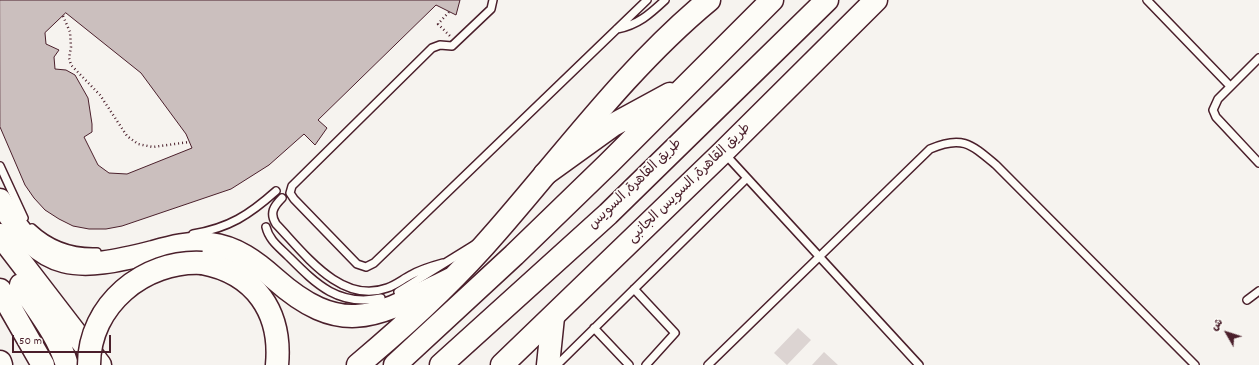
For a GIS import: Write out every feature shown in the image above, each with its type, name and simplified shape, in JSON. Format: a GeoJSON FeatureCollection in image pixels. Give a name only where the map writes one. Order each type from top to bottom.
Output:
{"type":"FeatureCollection","features":[{"type":"Feature","properties":{"kind":"main road"},"geometry":{"type":"LineString","coordinates":[[395,365],[519,250],[687,86],[772,0]]}},
{"type":"Feature","properties":{"kind":"main road","name":"طريق القاهرة, السويس"},"geometry":{"type":"LineString","coordinates":[[441,365],[608,214],[826,0]]}},
{"type":"Feature","properties":{"kind":"main road","name":"طريق القاهرة, السويس الجانبى"},"geometry":{"type":"LineString","coordinates":[[502,365],[553,318],[876,0]]}},
{"type":"Feature","properties":{"kind":"main road"},"geometry":{"type":"LineString","coordinates":[[0,200],[16,226],[27,238],[55,259],[74,264],[93,265],[191,244],[209,244],[229,248],[248,258],[265,270],[301,301],[331,314],[364,316],[393,308],[448,271],[496,232],[628,76],[672,31],[702,4]]}},
{"type":"Feature","properties":{"kind":"main road"},"geometry":{"type":"LineString","coordinates":[[545,174],[613,125],[687,86]]}},
{"type":"Feature","properties":{"kind":"main road"},"geometry":{"type":"LineString","coordinates":[[0,234],[100,365]]}},
{"type":"Feature","properties":{"kind":"main road"},"geometry":{"type":"LineString","coordinates":[[0,244],[15,275],[52,332],[64,355],[67,365]]}},
{"type":"Feature","properties":{"kind":"main road"},"geometry":{"type":"LineString","coordinates":[[89,365],[90,348],[98,323],[112,302],[121,292],[141,277],[164,267],[189,263],[202,263],[220,268],[237,276],[256,292],[264,302],[275,325],[278,345],[277,365]]}},
{"type":"Feature","properties":{"kind":"main road"},"geometry":{"type":"LineString","coordinates":[[358,365],[404,325],[448,271]]}},
{"type":"Feature","properties":{"kind":"main road"},"geometry":{"type":"LineString","coordinates":[[0,290],[44,365]]}},
{"type":"Feature","properties":{"kind":"main road"},"geometry":{"type":"LineString","coordinates":[[548,365],[553,318]]}},
{"type":"Feature","properties":{"kind":"lane"},"geometry":{"type":"LineString","coordinates":[[493,0],[490,9],[457,42],[452,46],[440,45],[432,48],[292,186],[290,193],[294,199],[357,264],[366,267],[374,263],[646,0]]}},
{"type":"Feature","properties":{"kind":"lane"},"geometry":{"type":"LineString","coordinates":[[617,29],[630,26],[643,20],[665,0]]}},
{"type":"Feature","properties":{"kind":"lane"},"geometry":{"type":"LineString","coordinates":[[1147,0],[1230,86]]}},
{"type":"Feature","properties":{"kind":"lane"},"geometry":{"type":"LineString","coordinates":[[1259,58],[1218,98],[1214,105],[1214,113],[1259,163]]}},
{"type":"Feature","properties":{"kind":"lane"},"geometry":{"type":"LineString","coordinates":[[708,365],[930,149],[946,142],[963,143],[976,149],[996,165],[1195,365]]}},
{"type":"Feature","properties":{"kind":"lane"},"geometry":{"type":"LineString","coordinates":[[723,152],[916,364]]}},
{"type":"Feature","properties":{"kind":"lane"},"geometry":{"type":"LineString","coordinates":[[0,166],[20,211],[30,227],[48,241],[68,249],[84,252],[101,252]]}},
{"type":"Feature","properties":{"kind":"lane"},"geometry":{"type":"LineString","coordinates":[[557,365],[747,178]]}},
{"type":"Feature","properties":{"kind":"lane"},"geometry":{"type":"LineString","coordinates":[[186,235],[210,231],[230,224],[248,214],[276,191]]}},
{"type":"Feature","properties":{"kind":"lane"},"geometry":{"type":"LineString","coordinates":[[282,198],[273,210],[276,224],[321,270],[337,282],[353,289],[369,291],[386,288],[422,269],[448,271]]}},
{"type":"Feature","properties":{"kind":"lane"},"geometry":{"type":"LineString","coordinates":[[266,227],[273,241],[311,278],[330,292],[359,301],[381,298]]}},
{"type":"Feature","properties":{"kind":"lane"},"geometry":{"type":"LineString","coordinates":[[133,257],[165,241]]}},
{"type":"Feature","properties":{"kind":"lane"},"geometry":{"type":"LineString","coordinates":[[398,292],[448,271]]}},
{"type":"Feature","properties":{"kind":"lane"},"geometry":{"type":"LineString","coordinates":[[634,289],[675,333],[646,365]]}},
{"type":"Feature","properties":{"kind":"lane"},"geometry":{"type":"LineString","coordinates":[[1247,300],[1259,290]]}},
{"type":"Feature","properties":{"kind":"lane"},"geometry":{"type":"LineString","coordinates":[[594,328],[629,365]]}},
{"type":"Feature","properties":{"kind":"path"},"geometry":{"type":"LineString","coordinates":[[449,12],[438,24],[457,42]]}},
{"type":"Feature","properties":{"kind":"path"},"geometry":{"type":"LineString","coordinates":[[63,16],[70,32],[71,47],[68,58],[71,65],[100,95],[127,136],[138,144],[153,147],[189,142]]}},
{"type":"Feature","properties":{"kind":"shaded area"},"geometry":{"type":"Polygon","coordinates":[[[798,328],[811,340],[787,365],[774,353],[798,328]]]}},
{"type":"Feature","properties":{"kind":"shaded area"},"geometry":{"type":"Polygon","coordinates":[[[824,352],[838,365],[812,365],[824,352]]]}},
{"type":"Feature","properties":{"kind":"building"},"geometry":{"type":"Polygon","coordinates":[[[0,0],[460,0],[456,15],[436,5],[318,120],[327,128],[315,145],[304,134],[269,165],[231,189],[122,226],[106,229],[89,229],[73,226],[45,210],[25,185],[0,127],[0,0]],[[66,13],[45,33],[46,44],[59,50],[54,57],[55,69],[66,70],[75,75],[88,98],[92,132],[84,137],[98,165],[109,173],[127,174],[192,148],[186,134],[141,73],[66,13]]]}}]}
